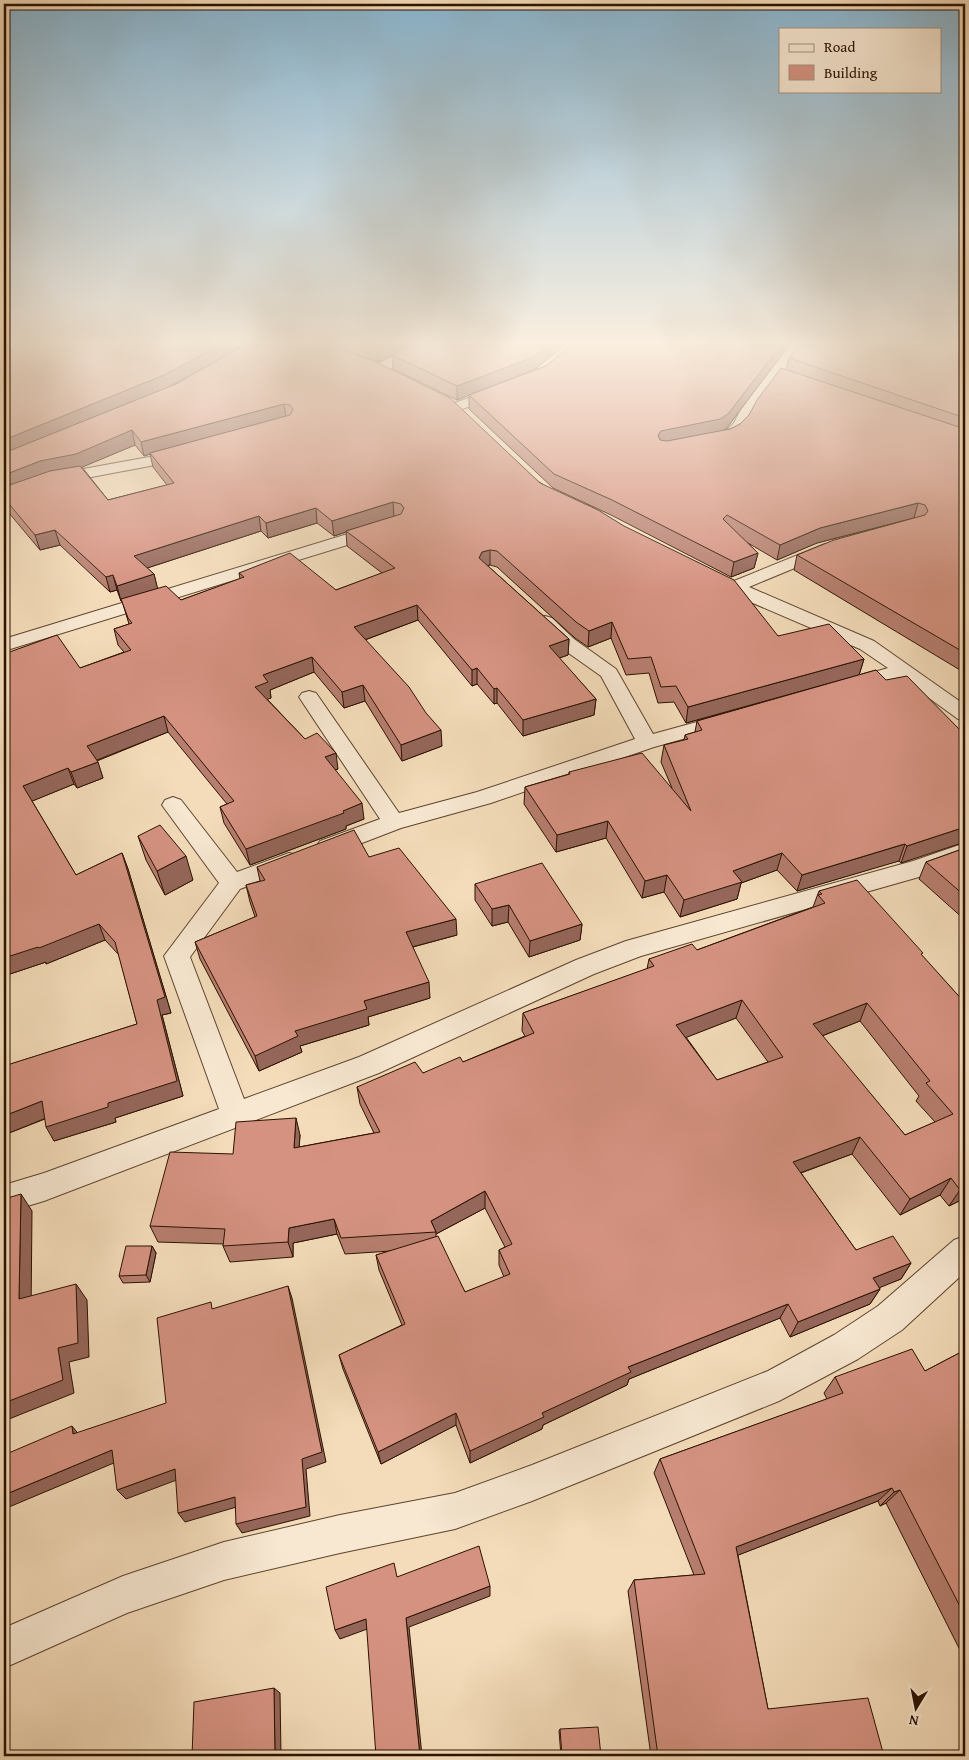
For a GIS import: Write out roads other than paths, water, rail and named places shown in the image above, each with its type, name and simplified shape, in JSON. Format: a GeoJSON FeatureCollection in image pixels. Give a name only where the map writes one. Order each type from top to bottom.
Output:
{"type":"FeatureCollection","features":[{"type":"Feature","properties":{"kind":"street"},"geometry":{"type":"LineString","coordinates":[[703,442],[722,438],[732,433],[738,427]]}},
{"type":"Feature","properties":{"kind":"street"},"geometry":{"type":"LineString","coordinates":[[4,498],[50,480],[150,460],[195,448]]}},
{"type":"Feature","properties":{"kind":"street"},"geometry":{"type":"LineString","coordinates":[[31,474],[50,480]]}},
{"type":"Feature","properties":{"kind":"street"},"geometry":{"type":"LineString","coordinates":[[4,645],[395,524]]}},
{"type":"Feature","properties":{"kind":"street"},"geometry":{"type":"LineString","coordinates":[[733,588],[841,544]]}},
{"type":"Feature","properties":{"kind":"street"},"geometry":{"type":"LineString","coordinates":[[698,571],[733,588],[867,645],[965,714]]}},
{"type":"Feature","properties":{"kind":"street"},"geometry":{"type":"LineString","coordinates":[[534,612],[567,643],[609,673],[647,742]]}},
{"type":"Feature","properties":{"kind":"street"},"geometry":{"type":"LineString","coordinates":[[831,690],[904,670]]}},
{"type":"Feature","properties":{"kind":"street"},"geometry":{"type":"LineString","coordinates":[[309,697],[394,822]]}},
{"type":"Feature","properties":{"kind":"street"},"geometry":{"type":"LineString","coordinates":[[236,1116],[176,956],[232,883],[394,822],[483,798],[647,742],[748,714]]}},
{"type":"Feature","properties":{"kind":"street"},"geometry":{"type":"LineString","coordinates":[[173,805],[232,883]]}},
{"type":"Feature","properties":{"kind":"street"},"geometry":{"type":"LineString","coordinates":[[4,1199],[44,1187],[369,1065],[585,967],[626,951],[919,868],[965,851]]}},
{"type":"Feature","properties":{"kind":"street"},"geometry":{"type":"LineString","coordinates":[[4,1648],[123,1595],[224,1561],[340,1534],[455,1511],[532,1483],[779,1384],[846,1347],[890,1318],[965,1250]]}}]}
